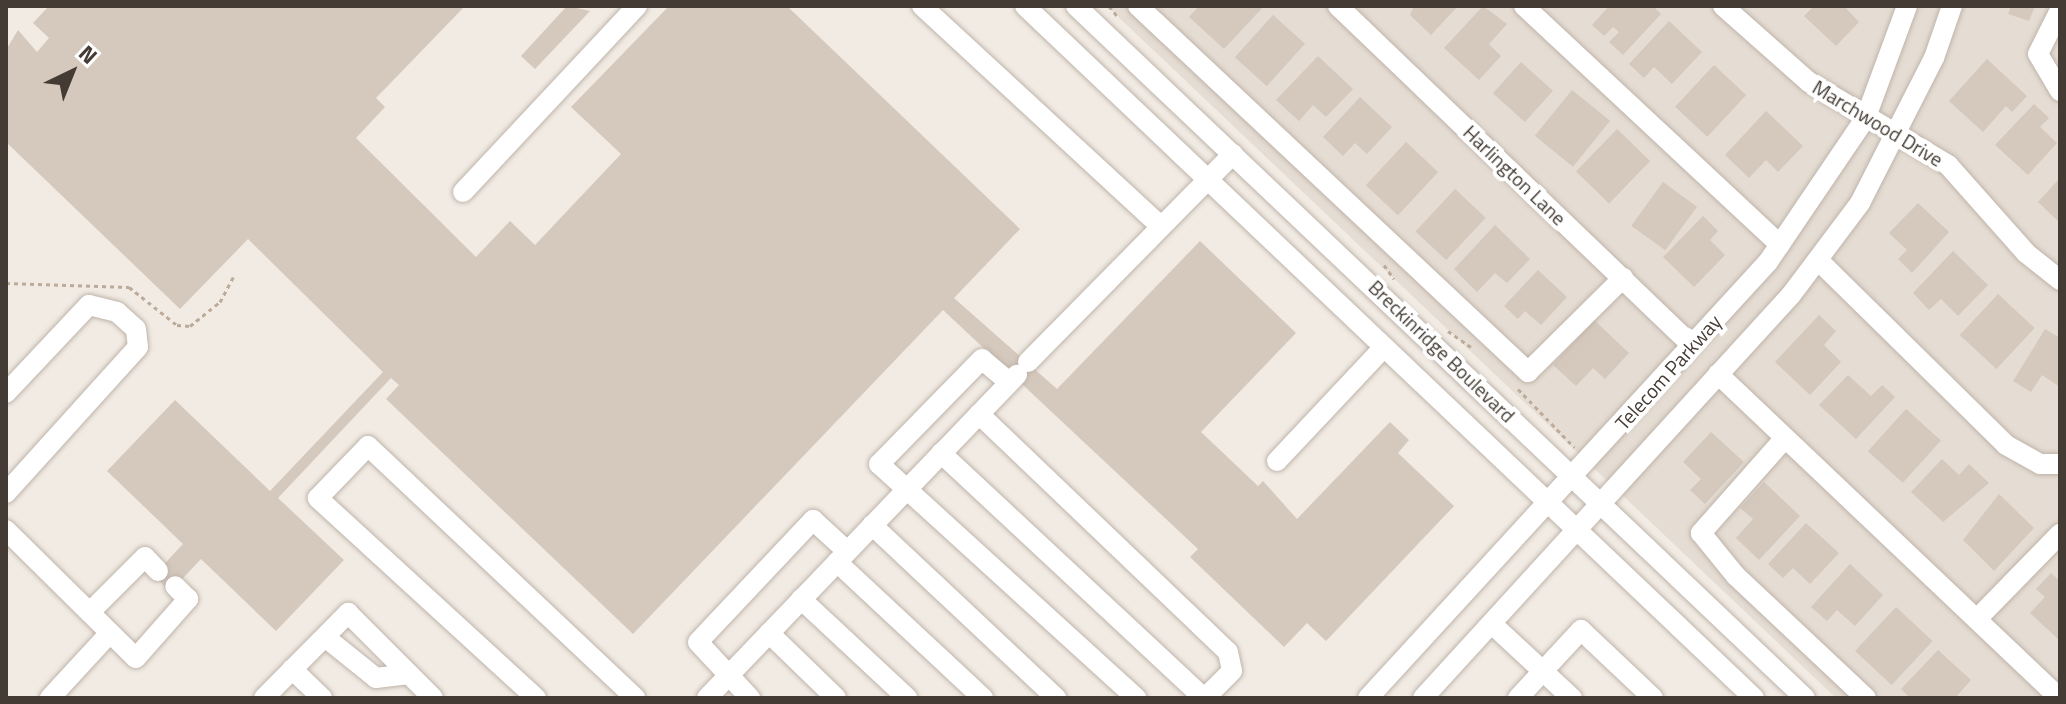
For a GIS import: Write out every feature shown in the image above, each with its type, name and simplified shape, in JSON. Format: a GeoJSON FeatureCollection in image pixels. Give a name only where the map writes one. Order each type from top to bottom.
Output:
{"type":"FeatureCollection","features":[{"type":"Feature","properties":{"kind":"street"},"geometry":{"type":"LineString","coordinates":[[922,6],[1159,225]]}},
{"type":"Feature","properties":{"kind":"street","name":"Breckinridge Boulevard"},"geometry":{"type":"LineString","coordinates":[[1025,6],[1754,698]]}},
{"type":"Feature","properties":{"kind":"street","name":"Breckinridge Boulevard"},"geometry":{"type":"LineString","coordinates":[[1076,6],[1579,470],[1602,505],[1805,698]]}},
{"type":"Feature","properties":{"kind":"street"},"geometry":{"type":"LineString","coordinates":[[1138,6],[1528,372],[1623,278]]}},
{"type":"Feature","properties":{"kind":"street","name":"Harlington Lane"},"geometry":{"type":"LineString","coordinates":[[1338,6],[1692,345]]}},
{"type":"Feature","properties":{"kind":"street"},"geometry":{"type":"LineString","coordinates":[[1524,6],[1780,245]]}},
{"type":"Feature","properties":{"kind":"street","name":"Marchwood Drive"},"geometry":{"type":"LineString","coordinates":[[1723,6],[1809,82],[1948,165],[2026,253],[2060,280]]}},
{"type":"Feature","properties":{"kind":"street","name":"Telecom Parkway"},"geometry":{"type":"LineString","coordinates":[[1368,698],[1579,470],[1780,245],[1866,117],[1907,6]]}},
{"type":"Feature","properties":{"kind":"street","name":"Telecom Parkway"},"geometry":{"type":"LineString","coordinates":[[1423,698],[1578,532],[1818,260],[1860,203],[1898,133],[1952,6]]}},
{"type":"Feature","properties":{"kind":"street"},"geometry":{"type":"LineString","coordinates":[[463,192],[630,8]]}},
{"type":"Feature","properties":{"kind":"street"},"geometry":{"type":"LineString","coordinates":[[2060,10],[2038,54],[2060,91]]}},
{"type":"Feature","properties":{"kind":"street"},"geometry":{"type":"LineString","coordinates":[[707,698],[1159,225],[1233,154]]}},
{"type":"Feature","properties":{"kind":"street"},"geometry":{"type":"LineString","coordinates":[[1818,260],[2006,445],[2040,464],[2060,464]]}},
{"type":"Feature","properties":{"kind":"street"},"geometry":{"type":"LineString","coordinates":[[6,393],[89,305],[117,312],[136,329],[138,347],[6,493]]}},
{"type":"Feature","properties":{"kind":"street"},"geometry":{"type":"LineString","coordinates":[[1277,461],[1384,347]]}},
{"type":"Feature","properties":{"kind":"street"},"geometry":{"type":"LineString","coordinates":[[1018,373],[982,359],[879,464],[1136,698]]}},
{"type":"Feature","properties":{"kind":"street"},"geometry":{"type":"LineString","coordinates":[[1718,374],[2060,698]]}},
{"type":"Feature","properties":{"kind":"street"},"geometry":{"type":"LineString","coordinates":[[941,453],[1204,698],[1232,671],[1228,652],[979,414]]}},
{"type":"Feature","properties":{"kind":"street"},"geometry":{"type":"LineString","coordinates":[[1785,438],[1701,533],[1736,576],[1866,698]]}},
{"type":"Feature","properties":{"kind":"street"},"geometry":{"type":"LineString","coordinates":[[536,698],[318,498],[368,446],[635,698]]}},
{"type":"Feature","properties":{"kind":"street"},"geometry":{"type":"LineString","coordinates":[[750,698],[727,677],[698,642],[813,520],[842,556],[983,698]]}},
{"type":"Feature","properties":{"kind":"street"},"geometry":{"type":"LineString","coordinates":[[872,525],[1056,698]]}},
{"type":"Feature","properties":{"kind":"street"},"geometry":{"type":"LineString","coordinates":[[6,530],[91,611],[107,636],[136,658],[188,599],[175,586]]}},
{"type":"Feature","properties":{"kind":"street"},"geometry":{"type":"LineString","coordinates":[[1977,619],[2060,534]]}},
{"type":"Feature","properties":{"kind":"street"},"geometry":{"type":"LineString","coordinates":[[91,611],[145,557],[158,571]]}},
{"type":"Feature","properties":{"kind":"street"},"geometry":{"type":"LineString","coordinates":[[801,599],[907,698]]}},
{"type":"Feature","properties":{"kind":"street"},"geometry":{"type":"LineString","coordinates":[[264,698],[348,613],[433,698]]}},
{"type":"Feature","properties":{"kind":"street"},"geometry":{"type":"LineString","coordinates":[[1492,624],[1572,698]]}},
{"type":"Feature","properties":{"kind":"street"},"geometry":{"type":"LineString","coordinates":[[1518,698],[1581,630],[1653,698]]}},
{"type":"Feature","properties":{"kind":"street"},"geometry":{"type":"LineString","coordinates":[[769,633],[836,698]]}},
{"type":"Feature","properties":{"kind":"street"},"geometry":{"type":"LineString","coordinates":[[50,698],[107,636]]}},
{"type":"Feature","properties":{"kind":"street"},"geometry":{"type":"LineString","coordinates":[[325,637],[376,678],[409,674]]}},
{"type":"Feature","properties":{"kind":"street"},"geometry":{"type":"LineString","coordinates":[[292,669],[322,698]]}},
{"type":"Feature","properties":{"kind":"path"},"geometry":{"type":"LineString","coordinates":[[1109,6],[1123,23]]}},
{"type":"Feature","properties":{"kind":"path"},"geometry":{"type":"LineString","coordinates":[[1381,260],[1397,284]]}},
{"type":"Feature","properties":{"kind":"path"},"geometry":{"type":"LineString","coordinates":[[1437,323],[1477,351]]}},
{"type":"Feature","properties":{"kind":"path"},"geometry":{"type":"LineString","coordinates":[[1513,384],[1579,470]]}},
{"type":"Feature","properties":{"kind":"shaded area"},"geometry":{"type":"Polygon","coordinates":[[[1107,6],[2060,6],[2060,698],[1836,698],[1107,6]]]}},
{"type":"Feature","properties":{"kind":"building"},"geometry":{"type":"Polygon","coordinates":[[[49,6],[465,6],[376,98],[385,107],[356,138],[476,257],[510,221],[535,245],[621,154],[571,107],[669,6],[787,6],[1020,229],[954,298],[1057,389],[1200,241],[1296,333],[1201,432],[1258,486],[1263,481],[1297,519],[1390,422],[1409,440],[1398,453],[1454,506],[1326,641],[1307,623],[1284,647],[1190,557],[1198,549],[943,310],[633,634],[386,399],[399,385],[391,378],[278,498],[344,560],[276,631],[201,559],[170,592],[154,575],[183,544],[107,471],[175,400],[270,491],[383,372],[248,239],[180,309],[6,142],[6,50],[18,30],[37,52],[49,38],[33,23],[49,6]]]}},
{"type":"Feature","properties":{"kind":"building"},"geometry":{"type":"Polygon","coordinates":[[[567,6],[590,11],[535,69],[521,56],[567,6]]]}},
{"type":"Feature","properties":{"kind":"building"},"geometry":{"type":"Polygon","coordinates":[[[1199,6],[1264,6],[1224,49],[1189,17],[1199,6]]]}},
{"type":"Feature","properties":{"kind":"building"},"geometry":{"type":"Polygon","coordinates":[[[1414,6],[1458,6],[1431,35],[1410,15],[1414,6]]]}},
{"type":"Feature","properties":{"kind":"building"},"geometry":{"type":"Polygon","coordinates":[[[1483,6],[1507,24],[1489,44],[1501,56],[1479,80],[1444,48],[1483,6]]]}},
{"type":"Feature","properties":{"kind":"building"},"geometry":{"type":"Polygon","coordinates":[[[1609,6],[1653,6],[1661,14],[1623,55],[1609,42],[1619,32],[1613,27],[1604,36],[1592,25],[1609,6]]]}},
{"type":"Feature","properties":{"kind":"building"},"geometry":{"type":"Polygon","coordinates":[[[1814,6],[1844,6],[1859,22],[1836,46],[1804,16],[1814,6]]]}},
{"type":"Feature","properties":{"kind":"building"},"geometry":{"type":"Polygon","coordinates":[[[2011,6],[2035,6],[2029,21],[2008,14],[2011,6]]]}},
{"type":"Feature","properties":{"kind":"building"},"geometry":{"type":"Polygon","coordinates":[[[1273,15],[1305,44],[1267,86],[1235,57],[1273,15]]]}},
{"type":"Feature","properties":{"kind":"building"},"geometry":{"type":"Polygon","coordinates":[[[1669,21],[1702,52],[1672,84],[1654,67],[1644,78],[1629,64],[1669,21]]]}},
{"type":"Feature","properties":{"kind":"building"},"geometry":{"type":"Polygon","coordinates":[[[1318,56],[1353,89],[1326,117],[1313,105],[1299,121],[1276,100],[1318,56]]]}},
{"type":"Feature","properties":{"kind":"building"},"geometry":{"type":"Polygon","coordinates":[[[1987,59],[2027,96],[2012,112],[2006,106],[1983,132],[1949,101],[1987,59]]]}},
{"type":"Feature","properties":{"kind":"building"},"geometry":{"type":"Polygon","coordinates":[[[1521,62],[1553,91],[1525,122],[1493,93],[1521,62]]]}},
{"type":"Feature","properties":{"kind":"building"},"geometry":{"type":"Polygon","coordinates":[[[1714,65],[1746,95],[1707,137],[1675,107],[1714,65]]]}},
{"type":"Feature","properties":{"kind":"building"},"geometry":{"type":"Polygon","coordinates":[[[1572,90],[1610,121],[1573,167],[1535,136],[1572,90]]]}},
{"type":"Feature","properties":{"kind":"building"},"geometry":{"type":"Polygon","coordinates":[[[1360,97],[1392,127],[1367,154],[1355,143],[1343,156],[1323,137],[1360,97]]]}},
{"type":"Feature","properties":{"kind":"building"},"geometry":{"type":"Polygon","coordinates":[[[2034,104],[2049,118],[2040,127],[2057,143],[2028,175],[1995,145],[2034,104]]]}},
{"type":"Feature","properties":{"kind":"building"},"geometry":{"type":"Polygon","coordinates":[[[1766,111],[1803,146],[1778,172],[1766,160],[1749,178],[1725,155],[1766,111]]]}},
{"type":"Feature","properties":{"kind":"building"},"geometry":{"type":"Polygon","coordinates":[[[1617,129],[1650,161],[1609,203],[1576,171],[1617,129]]]}},
{"type":"Feature","properties":{"kind":"building"},"geometry":{"type":"Polygon","coordinates":[[[1406,142],[1438,172],[1398,215],[1366,185],[1406,142]]]}},
{"type":"Feature","properties":{"kind":"building"},"geometry":{"type":"Polygon","coordinates":[[[2060,178],[2060,223],[2038,202],[2060,178]]]}},
{"type":"Feature","properties":{"kind":"building"},"geometry":{"type":"Polygon","coordinates":[[[1663,182],[1697,207],[1665,250],[1631,226],[1663,182]]]}},
{"type":"Feature","properties":{"kind":"building"},"geometry":{"type":"Polygon","coordinates":[[[1455,189],[1486,218],[1446,260],[1415,231],[1455,189]]]}},
{"type":"Feature","properties":{"kind":"building"},"geometry":{"type":"Polygon","coordinates":[[[1918,203],[1949,232],[1912,273],[1898,259],[1907,250],[1889,233],[1918,203]]]}},
{"type":"Feature","properties":{"kind":"building"},"geometry":{"type":"Polygon","coordinates":[[[1703,216],[1718,231],[1710,240],[1725,255],[1694,287],[1663,257],[1703,216]]]}},
{"type":"Feature","properties":{"kind":"building"},"geometry":{"type":"Polygon","coordinates":[[[1495,225],[1530,259],[1507,283],[1495,273],[1477,292],[1454,269],[1495,225]]]}},
{"type":"Feature","properties":{"kind":"building"},"geometry":{"type":"Polygon","coordinates":[[[1953,251],[1988,285],[1958,316],[1941,299],[1929,310],[1913,293],[1953,251]]]}},
{"type":"Feature","properties":{"kind":"building"},"geometry":{"type":"Polygon","coordinates":[[[1538,270],[1567,297],[1541,325],[1525,311],[1518,319],[1504,306],[1538,270]]]}},
{"type":"Feature","properties":{"kind":"building"},"geometry":{"type":"Polygon","coordinates":[[[1998,294],[2035,328],[1996,369],[1960,335],[1998,294]]]}},
{"type":"Feature","properties":{"kind":"building"},"geometry":{"type":"Polygon","coordinates":[[[1819,315],[1836,331],[1824,345],[1841,362],[1810,395],[1775,362],[1819,315]]]}},
{"type":"Feature","properties":{"kind":"building"},"geometry":{"type":"Polygon","coordinates":[[[1594,320],[1629,353],[1605,379],[1593,368],[1576,386],[1553,365],[1594,320]]]}},
{"type":"Feature","properties":{"kind":"building"},"geometry":{"type":"Polygon","coordinates":[[[2045,329],[2060,338],[2060,387],[2042,375],[2031,392],[2013,381],[2045,329]]]}},
{"type":"Feature","properties":{"kind":"building"},"geometry":{"type":"Polygon","coordinates":[[[1848,375],[1871,396],[1882,385],[1895,397],[1856,439],[1819,405],[1848,375]]]}},
{"type":"Feature","properties":{"kind":"building"},"geometry":{"type":"Polygon","coordinates":[[[1906,409],[1941,440],[1903,483],[1868,451],[1906,409]]]}},
{"type":"Feature","properties":{"kind":"building"},"geometry":{"type":"Polygon","coordinates":[[[1711,432],[1744,462],[1705,504],[1690,490],[1701,479],[1683,462],[1711,432]]]}},
{"type":"Feature","properties":{"kind":"building"},"geometry":{"type":"Polygon","coordinates":[[[1942,459],[1959,475],[1969,464],[1989,483],[1943,522],[1911,492],[1942,459]]]}},
{"type":"Feature","properties":{"kind":"building"},"geometry":{"type":"Polygon","coordinates":[[[1764,482],[1800,516],[1759,560],[1736,538],[1753,519],[1740,508],[1764,482]]]}},
{"type":"Feature","properties":{"kind":"building"},"geometry":{"type":"Polygon","coordinates":[[[1999,494],[2034,528],[1994,571],[1963,540],[1999,494]]]}},
{"type":"Feature","properties":{"kind":"building"},"geometry":{"type":"Polygon","coordinates":[[[1806,523],[1839,553],[1810,584],[1793,568],[1783,578],[1768,564],[1806,523]]]}},
{"type":"Feature","properties":{"kind":"building"},"geometry":{"type":"Polygon","coordinates":[[[1850,564],[1883,595],[1855,626],[1837,610],[1827,621],[1811,607],[1850,564]]]}},
{"type":"Feature","properties":{"kind":"building"},"geometry":{"type":"Polygon","coordinates":[[[2051,573],[2060,581],[2058,639],[2030,613],[2045,597],[2036,589],[2051,573]]]}},
{"type":"Feature","properties":{"kind":"building"},"geometry":{"type":"Polygon","coordinates":[[[1896,607],[1933,641],[1892,685],[1855,651],[1896,607]]]}},
{"type":"Feature","properties":{"kind":"building"},"geometry":{"type":"Polygon","coordinates":[[[1938,650],[1971,680],[1955,698],[1910,698],[1901,689],[1938,650]]]}}]}
